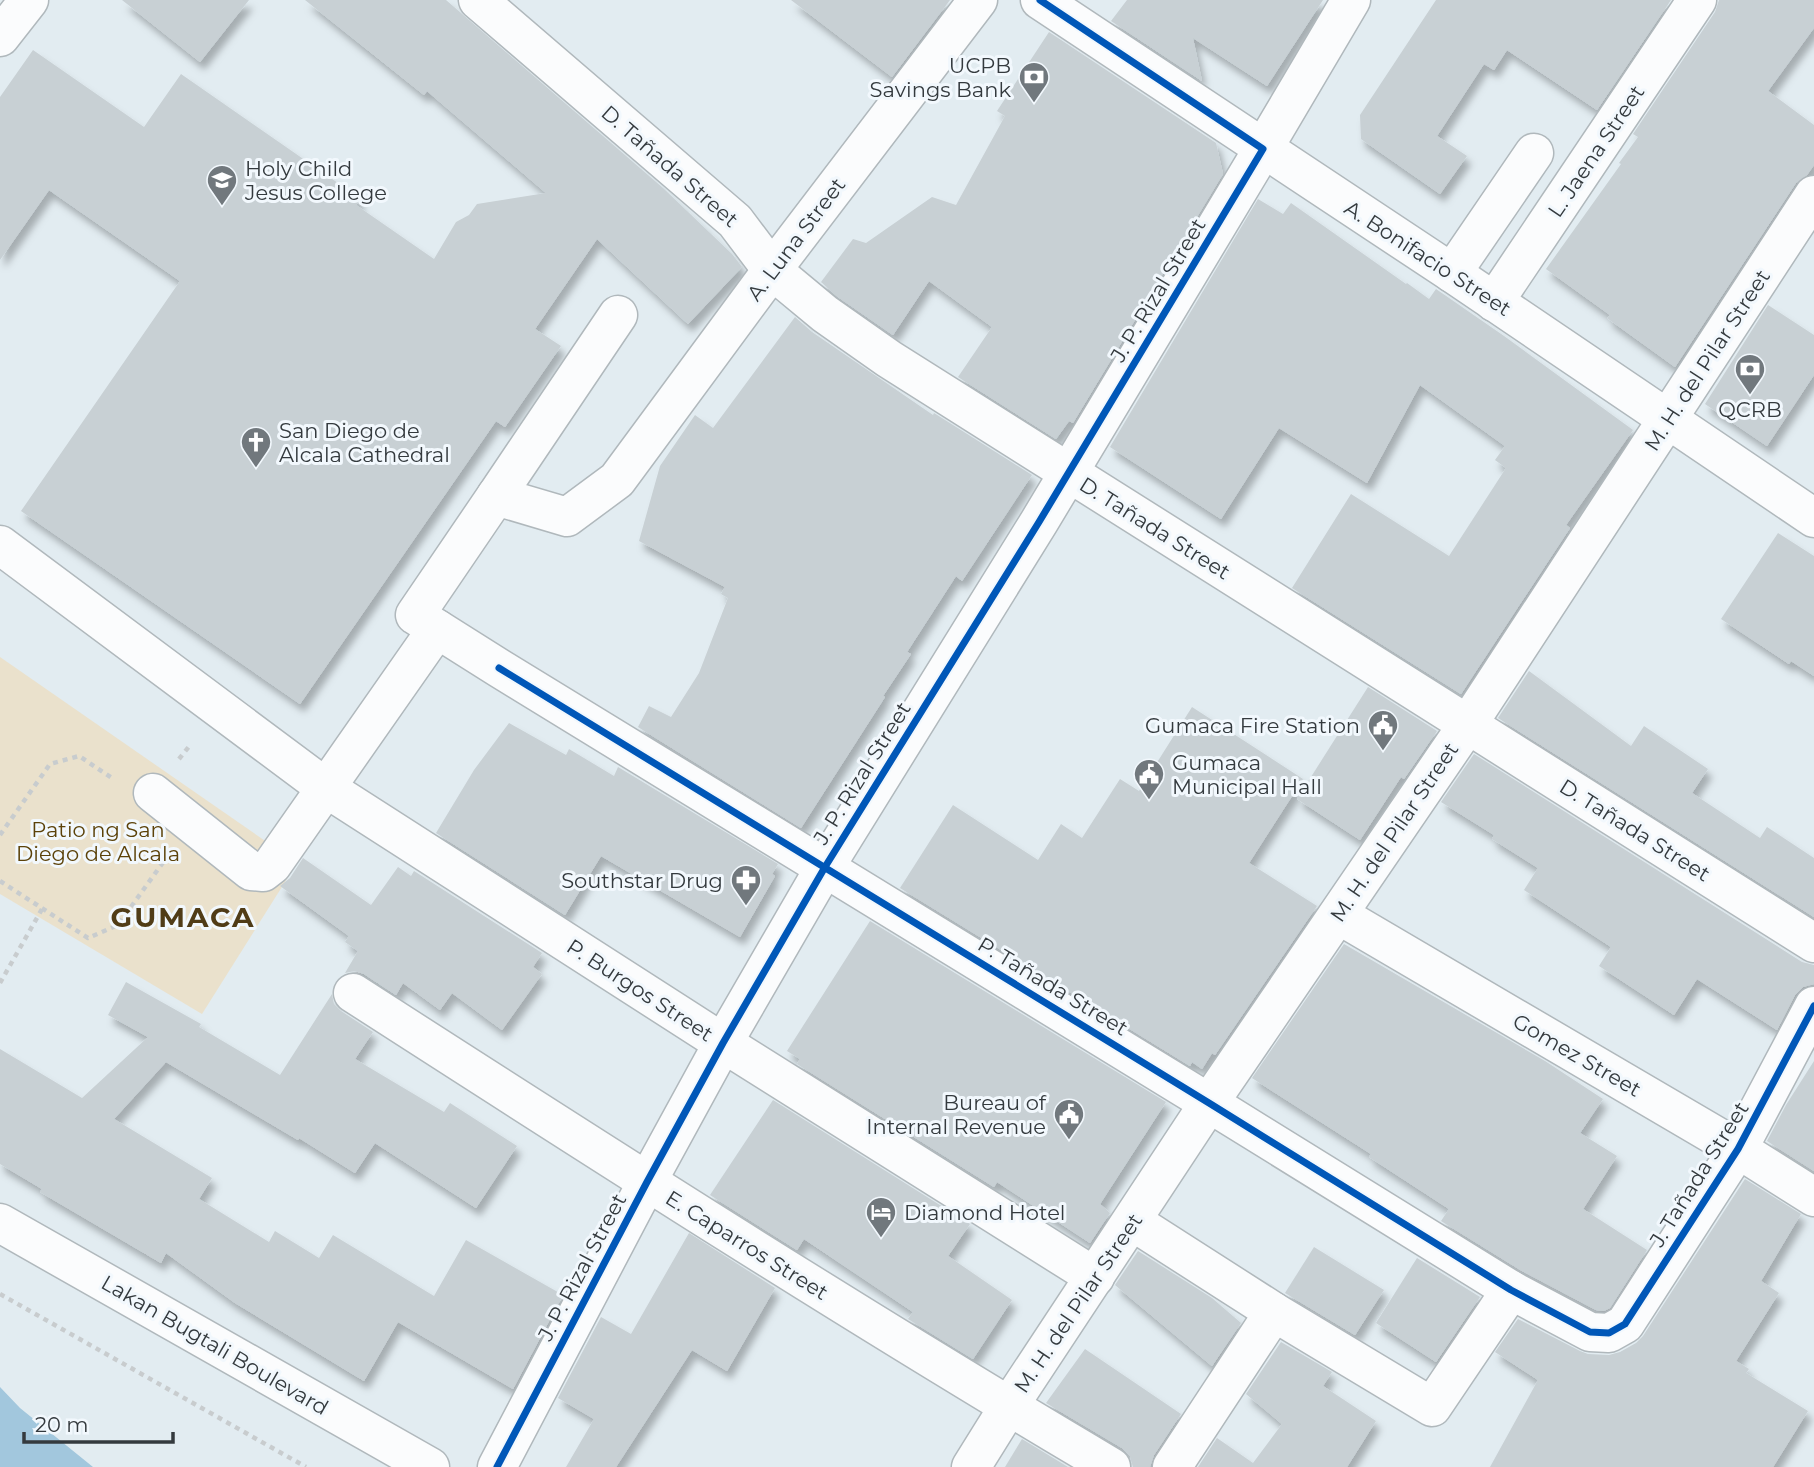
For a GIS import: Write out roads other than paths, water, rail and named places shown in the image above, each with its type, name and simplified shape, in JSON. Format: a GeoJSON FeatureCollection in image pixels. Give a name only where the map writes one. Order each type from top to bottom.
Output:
{"type":"FeatureCollection","features":[{"type":"Feature","properties":{"kind":"street"},"geometry":{"type":"LineString","coordinates":[[0,37],[29,0]]}},
{"type":"Feature","properties":{"kind":"street","name":"A. Luna Street"},"geometry":{"type":"LineString","coordinates":[[496,496],[567,517],[617,480],[772,270],[978,0]]}},
{"type":"Feature","properties":{"kind":"street","name":"A. Bonifacio Street"},"geometry":{"type":"LineString","coordinates":[[1040,0],[1452,273],[1814,518]]}},
{"type":"Feature","properties":{"kind":"street","name":"J. P. Rizal Street"},"geometry":{"type":"LineString","coordinates":[[497,1467],[647,1182],[723,1043],[825,867],[1068,473],[1351,0]]}},
{"type":"Feature","properties":{"kind":"street","name":"L. Jaena Street"},"geometry":{"type":"LineString","coordinates":[[1494,302],[1697,0]]}},
{"type":"Feature","properties":{"kind":"street","name":"D. Tañada Street"},"geometry":{"type":"LineString","coordinates":[[501,8],[736,221],[772,270],[825,314],[889,359],[1068,473],[1814,943]]}},
{"type":"Feature","properties":{"kind":"street"},"geometry":{"type":"LineString","coordinates":[[1452,273],[1534,153]]}},
{"type":"Feature","properties":{"kind":"street","name":"M. H. del Pilar Street"},"geometry":{"type":"LineString","coordinates":[[971,1467],[1209,1103],[1468,724],[1814,195]]}},
{"type":"Feature","properties":{"kind":"street"},"geometry":{"type":"LineString","coordinates":[[496,496],[618,316]]}},
{"type":"Feature","properties":{"kind":"street","name":"P. Tañada Street"},"geometry":{"type":"LineString","coordinates":[[496,496],[415,615],[1511,1290],[1590,1332]]}},
{"type":"Feature","properties":{"kind":"street","name":"P. Burgos Street"},"geometry":{"type":"LineString","coordinates":[[0,545],[326,788],[723,1043],[1095,1277]]}},
{"type":"Feature","properties":{"kind":"street"},"geometry":{"type":"LineString","coordinates":[[153,793],[251,871],[263,872],[272,865],[437,629]]}},
{"type":"Feature","properties":{"kind":"street","name":"Gomez Street"},"geometry":{"type":"LineString","coordinates":[[1339,915],[1738,1149],[1814,1197]]}},
{"type":"Feature","properties":{"kind":"street","name":"E. Caparros Street"},"geometry":{"type":"LineString","coordinates":[[353,993],[647,1182],[1111,1467]]}},
{"type":"Feature","properties":{"kind":"street","name":"J. Tañada Street"},"geometry":{"type":"LineString","coordinates":[[1590,1332],[1609,1333],[1625,1324],[1738,1149],[1814,1006]]}},
{"type":"Feature","properties":{"kind":"street"},"geometry":{"type":"LineString","coordinates":[[1132,1221],[1274,1312],[1432,1407],[1511,1290]]}},
{"type":"Feature","properties":{"kind":"street","name":"Lakan Bugtali Boulevard"},"geometry":{"type":"LineString","coordinates":[[0,1223],[430,1467]]}},
{"type":"Feature","properties":{"kind":"street"},"geometry":{"type":"LineString","coordinates":[[1172,1467],[1274,1312]]}},
{"type":"Feature","properties":{"kind":"water"},"geometry":{"type":"Polygon","coordinates":[[[0,1387],[20,1408],[93,1467],[0,1467],[0,1387]]]}},
{"type":"Feature","properties":{"kind":"place","name":"UCPB Savings Bank"},"geometry":{"type":"Point","coordinates":[1034,104]}},
{"type":"Feature","properties":{"kind":"place","name":"Holy Child Jesus College"},"geometry":{"type":"Point","coordinates":[222,207]}},
{"type":"Feature","properties":{"kind":"place","name":"QCRB"},"geometry":{"type":"Point","coordinates":[1750,396]}},
{"type":"Feature","properties":{"kind":"place","name":"San Diego de Alcala Cathedral"},"geometry":{"type":"Point","coordinates":[256,469]}},
{"type":"Feature","properties":{"kind":"place","name":"Gumaca Fire Station"},"geometry":{"type":"Point","coordinates":[1383,752]}},
{"type":"Feature","properties":{"kind":"place","name":"Gumaca Municipal Hall"},"geometry":{"type":"Point","coordinates":[1149,801]}},
{"type":"Feature","properties":{"kind":"place","name":"Southstar Drug"},"geometry":{"type":"Point","coordinates":[746,907]}},
{"type":"Feature","properties":{"kind":"place","name":"Bureau of Internal Revenue"},"geometry":{"type":"Point","coordinates":[1069,1141]}},
{"type":"Feature","properties":{"kind":"place","name":"Diamond Hotel"},"geometry":{"type":"Point","coordinates":[881,1239]}},
{"type":"Feature","properties":{"kind":"district","name":"GUMACA"},"geometry":{"type":"Point","coordinates":[183,917]}},
{"type":"Feature","properties":{"kind":"park label","name":"Patio ng San Diego de Alcala"},"geometry":{"type":"Point","coordinates":[98,841]}}]}
